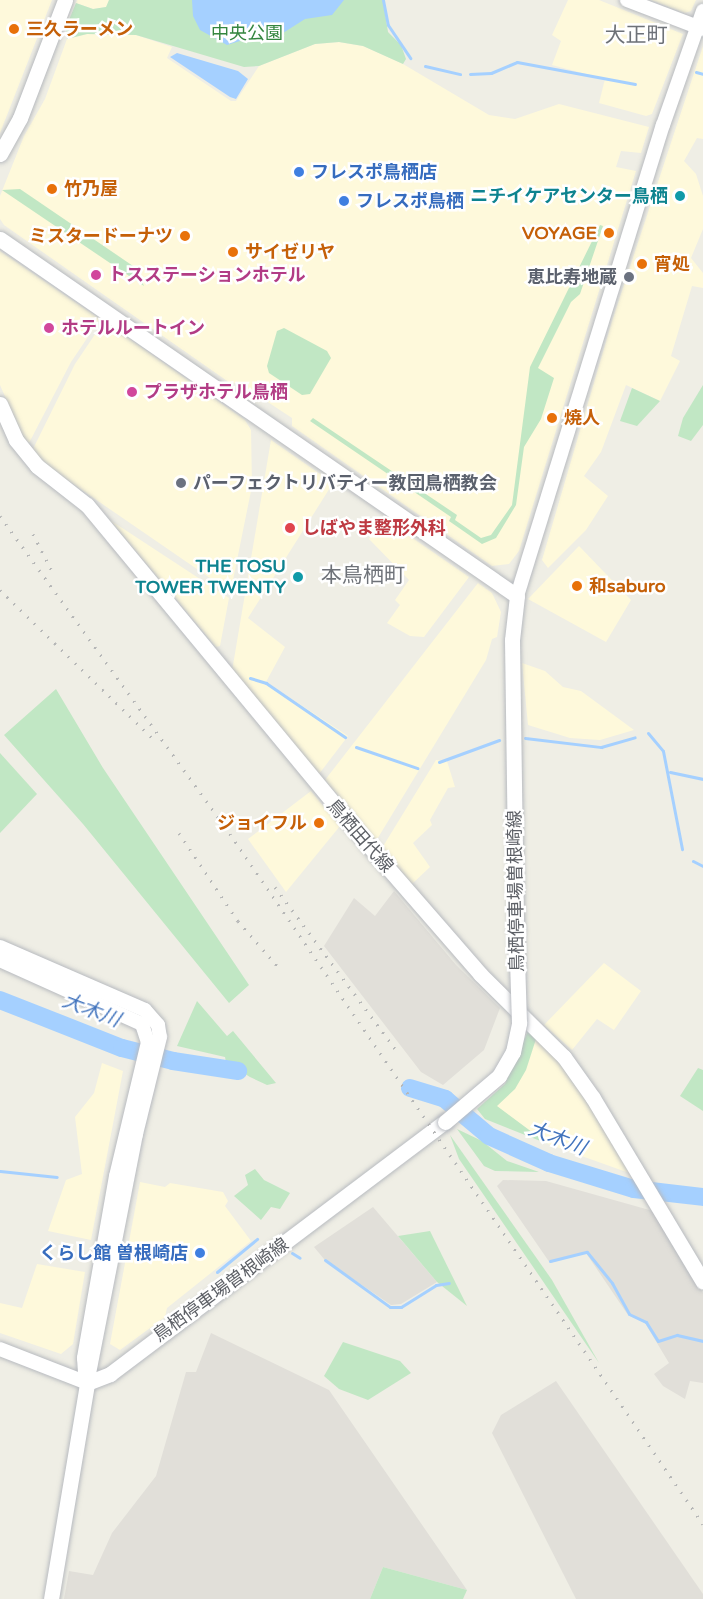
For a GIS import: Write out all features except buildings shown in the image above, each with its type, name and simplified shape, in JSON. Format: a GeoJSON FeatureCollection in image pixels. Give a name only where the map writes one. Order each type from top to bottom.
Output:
{"type":"FeatureCollection","features":[{"type":"Feature","properties":{"kind":"main road"},"geometry":{"type":"LineString","coordinates":[[0,154],[20,118],[65,0]]}},
{"type":"Feature","properties":{"kind":"main road"},"geometry":{"type":"LineString","coordinates":[[0,239],[517,596]]}},
{"type":"Feature","properties":{"kind":"main road","name":"鳥栖田代線"},"geometry":{"type":"LineString","coordinates":[[0,404],[16,440],[37,466],[87,505],[375,853],[480,974],[564,1057],[638,1173],[703,1282]]}},
{"type":"Feature","properties":{"kind":"main road","name":"鳥栖停車場曽根崎線"},"geometry":{"type":"LineString","coordinates":[[87,1383],[110,1374],[445,1122],[499,1076],[513,1052],[519,1023],[512,640],[517,596]]}},
{"type":"Feature","properties":{"kind":"main road"},"geometry":{"type":"LineString","coordinates":[[51,1599],[87,1383]]}},
{"type":"Feature","properties":{"kind":"street"},"geometry":{"type":"LineString","coordinates":[[627,0],[700,27]]}},
{"type":"Feature","properties":{"kind":"street"},"geometry":{"type":"LineString","coordinates":[[517,596],[700,27],[703,11]]}},
{"type":"Feature","properties":{"kind":"street"},"geometry":{"type":"LineString","coordinates":[[0,947],[145,1010],[158,1025],[145,1070],[84,1358],[87,1383],[0,1349]]}},
{"type":"Feature","properties":{"kind":"street"},"geometry":{"type":"LineString","coordinates":[[0,960],[142,1024],[153,1043]]}},
{"type":"Feature","properties":{"kind":"shaded area"},"geometry":{"type":"Polygon","coordinates":[[[0,0],[52,0],[0,133],[0,0]]]}},
{"type":"Feature","properties":{"kind":"shaded area"},"geometry":{"type":"Polygon","coordinates":[[[77,0],[109,0],[107,7],[93,9],[76,3],[77,0]]]}},
{"type":"Feature","properties":{"kind":"shaded area"},"geometry":{"type":"Polygon","coordinates":[[[568,0],[599,0],[683,34],[652,114],[646,116],[599,103],[605,79],[552,65],[561,41],[552,35],[568,0]]]}},
{"type":"Feature","properties":{"kind":"shaded area"},"geometry":{"type":"Polygon","coordinates":[[[651,0],[696,0],[691,11],[685,13],[651,0]]]}},
{"type":"Feature","properties":{"kind":"shaded area","name":"フレスポ鳥栖"},"geometry":{"type":"Polygon","coordinates":[[[87,34],[136,35],[172,47],[167,58],[231,101],[236,101],[259,66],[315,44],[339,42],[363,46],[403,64],[489,115],[515,119],[559,104],[649,127],[641,153],[621,151],[616,167],[636,171],[519,551],[509,564],[492,566],[292,426],[292,418],[239,383],[230,383],[4,225],[0,219],[0,196],[24,136],[45,99],[67,39],[87,34]]]}},
{"type":"Feature","properties":{"kind":"shaded area"},"geometry":{"type":"Polygon","coordinates":[[[703,46],[703,139],[697,138],[684,161],[696,174],[703,196],[703,229],[691,258],[703,273],[703,288],[692,286],[671,356],[680,361],[660,401],[626,385],[601,452],[584,476],[608,496],[586,530],[548,568],[542,560],[612,321],[703,46]]]}},
{"type":"Feature","properties":{"kind":"shaded area"},"geometry":{"type":"Polygon","coordinates":[[[0,251],[100,319],[71,362],[29,443],[25,443],[0,385],[0,251]]]}},
{"type":"Feature","properties":{"kind":"shaded area"},"geometry":{"type":"Polygon","coordinates":[[[104,321],[245,420],[251,430],[252,486],[232,585],[226,589],[47,466],[32,451],[75,364],[104,321]]]}},
{"type":"Feature","properties":{"kind":"shaded area"},"geometry":{"type":"Polygon","coordinates":[[[271,440],[333,483],[248,618],[285,647],[266,682],[348,736],[319,774],[232,671],[271,440]]]}},
{"type":"Feature","properties":{"kind":"shaded area"},"geometry":{"type":"Polygon","coordinates":[[[382,517],[469,577],[424,637],[410,636],[387,623],[400,605],[395,600],[409,580],[369,539],[382,517]]]}},
{"type":"Feature","properties":{"kind":"shaded area"},"geometry":{"type":"Polygon","coordinates":[[[110,520],[229,598],[220,646],[216,647],[110,520]]]}},
{"type":"Feature","properties":{"kind":"shaded area"},"geometry":{"type":"Polygon","coordinates":[[[579,546],[631,600],[606,642],[528,599],[579,546]]]}},
{"type":"Feature","properties":{"kind":"shaded area"},"geometry":{"type":"Polygon","coordinates":[[[478,583],[492,593],[501,612],[497,637],[492,639],[486,660],[376,841],[325,780],[478,583]]]}},
{"type":"Feature","properties":{"kind":"shaded area"},"geometry":{"type":"Polygon","coordinates":[[[522,663],[545,671],[563,687],[581,691],[634,730],[600,740],[570,738],[528,725],[522,663]]]}},
{"type":"Feature","properties":{"kind":"shaded area"},"geometry":{"type":"Polygon","coordinates":[[[436,760],[447,761],[455,787],[448,788],[430,820],[432,825],[413,843],[430,867],[412,884],[382,848],[436,760]]]}},
{"type":"Feature","properties":{"kind":"shaded area"},"geometry":{"type":"Polygon","coordinates":[[[311,791],[340,826],[286,892],[248,839],[311,791]]]}},
{"type":"Feature","properties":{"kind":"shaded area"},"geometry":{"type":"Polygon","coordinates":[[[394,891],[456,965],[500,1008],[484,1050],[443,1085],[421,1072],[324,946],[354,898],[375,916],[394,891]]]}},
{"type":"Feature","properties":{"kind":"shaded area"},"geometry":{"type":"Polygon","coordinates":[[[604,963],[641,991],[614,1030],[597,1019],[572,1050],[544,1025],[604,963]]]}},
{"type":"Feature","properties":{"kind":"shaded area"},"geometry":{"type":"Polygon","coordinates":[[[536,1039],[572,1076],[632,1174],[548,1144],[496,1106],[515,1088],[536,1039]]]}},
{"type":"Feature","properties":{"kind":"shaded area"},"geometry":{"type":"Polygon","coordinates":[[[102,1063],[123,1071],[91,1240],[48,1231],[66,1180],[82,1174],[75,1117],[94,1093],[102,1063]]]}},
{"type":"Feature","properties":{"kind":"shaded area"},"geometry":{"type":"Polygon","coordinates":[[[503,1180],[546,1181],[653,1211],[703,1293],[703,1383],[690,1381],[685,1399],[663,1386],[654,1374],[669,1363],[645,1323],[628,1315],[586,1253],[550,1263],[497,1186],[503,1180]]]}},
{"type":"Feature","properties":{"kind":"shaded area"},"geometry":{"type":"Polygon","coordinates":[[[140,1182],[165,1187],[170,1183],[223,1192],[228,1201],[225,1206],[251,1241],[167,1308],[165,1317],[120,1350],[110,1344],[140,1182]]]}},
{"type":"Feature","properties":{"kind":"shaded area"},"geometry":{"type":"Polygon","coordinates":[[[373,1207],[437,1282],[401,1304],[391,1305],[324,1259],[314,1247],[373,1207]]]}},
{"type":"Feature","properties":{"kind":"shaded area"},"geometry":{"type":"Polygon","coordinates":[[[37,1264],[85,1272],[73,1344],[61,1354],[0,1333],[0,1303],[22,1308],[37,1264]]]}},
{"type":"Feature","properties":{"kind":"shaded area"},"geometry":{"type":"Polygon","coordinates":[[[211,1333],[329,1390],[467,1590],[383,1567],[370,1599],[64,1599],[69,1571],[93,1575],[112,1533],[156,1476],[186,1372],[196,1372],[211,1333]]]}},
{"type":"Feature","properties":{"kind":"shaded area"},"geometry":{"type":"Polygon","coordinates":[[[556,1381],[703,1594],[703,1599],[576,1599],[492,1433],[501,1415],[556,1381]]]}},
{"type":"Feature","properties":{"kind":"green space","name":"中央公園"},"geometry":{"type":"Polygon","coordinates":[[[109,0],[383,0],[388,32],[401,45],[406,59],[403,64],[363,46],[339,42],[315,44],[259,66],[244,67],[136,35],[87,34],[67,39],[66,27],[76,3],[93,9],[106,7],[109,0]]]}},
{"type":"Feature","properties":{"kind":"green space"},"geometry":{"type":"Polygon","coordinates":[[[20,189],[136,268],[144,286],[2,190],[20,189]]]}},
{"type":"Feature","properties":{"kind":"green space"},"geometry":{"type":"Polygon","coordinates":[[[600,225],[603,226],[580,294],[571,302],[538,368],[554,378],[541,419],[524,447],[516,505],[496,538],[482,544],[449,521],[451,517],[310,421],[313,418],[457,515],[455,520],[481,538],[491,535],[512,505],[530,367],[600,225]]]}},
{"type":"Feature","properties":{"kind":"green space"},"geometry":{"type":"Polygon","coordinates":[[[284,328],[327,351],[331,358],[310,394],[302,395],[269,373],[267,366],[277,331],[284,328]]]}},
{"type":"Feature","properties":{"kind":"green space"},"geometry":{"type":"Polygon","coordinates":[[[703,385],[703,425],[691,441],[678,436],[683,418],[703,385]]]}},
{"type":"Feature","properties":{"kind":"green space"},"geometry":{"type":"Polygon","coordinates":[[[632,388],[660,401],[637,426],[620,421],[632,388]]]}},
{"type":"Feature","properties":{"kind":"green space"},"geometry":{"type":"Polygon","coordinates":[[[56,689],[103,768],[249,985],[229,1003],[83,824],[4,735],[56,689]]]}},
{"type":"Feature","properties":{"kind":"green space"},"geometry":{"type":"Polygon","coordinates":[[[0,753],[37,794],[0,833],[0,753]]]}},
{"type":"Feature","properties":{"kind":"green space"},"geometry":{"type":"Polygon","coordinates":[[[197,1001],[227,1036],[233,1031],[276,1083],[267,1085],[250,1077],[226,1062],[225,1057],[177,1046],[197,1001]]]}},
{"type":"Feature","properties":{"kind":"green space"},"geometry":{"type":"Polygon","coordinates":[[[528,1031],[536,1039],[526,1070],[515,1089],[497,1106],[548,1144],[485,1119],[477,1109],[505,1084],[528,1031]]]}},
{"type":"Feature","properties":{"kind":"green space"},"geometry":{"type":"Polygon","coordinates":[[[698,1068],[703,1070],[703,1111],[680,1096],[698,1068]]]}},
{"type":"Feature","properties":{"kind":"green space"},"geometry":{"type":"Polygon","coordinates":[[[457,1129],[482,1141],[507,1161],[539,1172],[495,1171],[484,1166],[457,1129]]]}},
{"type":"Feature","properties":{"kind":"green space"},"geometry":{"type":"Polygon","coordinates":[[[450,1135],[552,1280],[599,1363],[459,1159],[450,1135]]]}},
{"type":"Feature","properties":{"kind":"green space"},"geometry":{"type":"Polygon","coordinates":[[[255,1169],[264,1180],[290,1193],[280,1209],[271,1207],[261,1220],[234,1196],[248,1185],[245,1175],[255,1169]]]}},
{"type":"Feature","properties":{"kind":"green space"},"geometry":{"type":"Polygon","coordinates":[[[430,1231],[467,1306],[437,1282],[398,1236],[430,1231]]]}},
{"type":"Feature","properties":{"kind":"green space"},"geometry":{"type":"Polygon","coordinates":[[[343,1342],[400,1361],[411,1373],[368,1400],[339,1389],[324,1376],[343,1342]]]}},
{"type":"Feature","properties":{"kind":"green space"},"geometry":{"type":"Polygon","coordinates":[[[383,1567],[467,1590],[463,1599],[370,1599],[383,1567]]]}},
{"type":"Feature","properties":{"kind":"water"},"geometry":{"type":"Polygon","coordinates":[[[192,0],[344,0],[332,15],[305,19],[283,33],[272,31],[227,45],[200,30],[193,16],[192,0]]]}},
{"type":"Feature","properties":{"kind":"water"},"geometry":{"type":"Polygon","coordinates":[[[177,53],[238,71],[248,79],[236,99],[230,97],[170,57],[177,53]]]}},
{"type":"Feature","properties":{"kind":"waterway"},"geometry":{"type":"LineString","coordinates":[[383,0],[388,25],[410,58]]}},
{"type":"Feature","properties":{"kind":"waterway"},"geometry":{"type":"LineString","coordinates":[[470,74],[491,73],[517,62],[635,84]]}},
{"type":"Feature","properties":{"kind":"waterway"},"geometry":{"type":"LineString","coordinates":[[425,66],[460,74]]}},
{"type":"Feature","properties":{"kind":"waterway"},"geometry":{"type":"LineString","coordinates":[[696,72],[703,74]]}},
{"type":"Feature","properties":{"kind":"waterway"},"geometry":{"type":"LineString","coordinates":[[250,678],[266,683],[345,737]]}},
{"type":"Feature","properties":{"kind":"waterway"},"geometry":{"type":"LineString","coordinates":[[648,733],[663,751],[682,849]]}},
{"type":"Feature","properties":{"kind":"waterway"},"geometry":{"type":"LineString","coordinates":[[525,738],[601,747],[635,737]]}},
{"type":"Feature","properties":{"kind":"waterway"},"geometry":{"type":"LineString","coordinates":[[439,762],[499,740]]}},
{"type":"Feature","properties":{"kind":"waterway"},"geometry":{"type":"LineString","coordinates":[[356,747],[417,768]]}},
{"type":"Feature","properties":{"kind":"waterway"},"geometry":{"type":"LineString","coordinates":[[670,772],[703,779]]}},
{"type":"Feature","properties":{"kind":"waterway"},"geometry":{"type":"LineString","coordinates":[[693,861],[703,866]]}},
{"type":"Feature","properties":{"kind":"waterway","name":"大木川"},"geometry":{"type":"LineString","coordinates":[[0,1000],[122,1048],[173,1061],[238,1071]]}},
{"type":"Feature","properties":{"kind":"waterway","name":"大木川"},"geometry":{"type":"LineString","coordinates":[[410,1088],[445,1099],[489,1136],[549,1163],[634,1189],[703,1197]]}},
{"type":"Feature","properties":{"kind":"waterway"},"geometry":{"type":"LineString","coordinates":[[0,1171],[57,1177]]}},
{"type":"Feature","properties":{"kind":"waterway"},"geometry":{"type":"LineString","coordinates":[[217,1272],[257,1239]]}},
{"type":"Feature","properties":{"kind":"waterway"},"geometry":{"type":"LineString","coordinates":[[550,1261],[587,1252],[612,1283],[629,1314],[646,1322],[658,1341],[677,1335],[703,1341]]}},
{"type":"Feature","properties":{"kind":"waterway"},"geometry":{"type":"LineString","coordinates":[[292,1253],[300,1258]]}},
{"type":"Feature","properties":{"kind":"waterway"},"geometry":{"type":"LineString","coordinates":[[325,1260],[390,1307],[401,1307],[436,1285],[449,1283]]}},
{"type":"Feature","properties":{"kind":"railway"},"geometry":{"type":"LineString","coordinates":[[0,516],[219,818],[703,1524]]}},
{"type":"Feature","properties":{"kind":"railway"},"geometry":{"type":"LineString","coordinates":[[33,534],[53,573]]}},
{"type":"Feature","properties":{"kind":"railway"},"geometry":{"type":"LineString","coordinates":[[0,590],[152,738]]}},
{"type":"Feature","properties":{"kind":"railway"},"geometry":{"type":"LineString","coordinates":[[179,833],[238,921],[280,969]]}},
{"type":"Feature","properties":{"kind":"railway"},"geometry":{"type":"LineString","coordinates":[[275,887],[399,1054]]}},
{"type":"Feature","properties":{"kind":"place","name":"三久ラーメン"},"geometry":{"type":"Point","coordinates":[14,29]}},
{"type":"Feature","properties":{"kind":"place","name":"フレスポ鳥栖店"},"geometry":{"type":"Point","coordinates":[299,172]}},
{"type":"Feature","properties":{"kind":"place","name":"竹乃屋"},"geometry":{"type":"Point","coordinates":[52,189]}},
{"type":"Feature","properties":{"kind":"place","name":"ニチイケアセンター鳥栖"},"geometry":{"type":"Point","coordinates":[680,196]}},
{"type":"Feature","properties":{"kind":"place","name":"フレスポ鳥栖"},"geometry":{"type":"Point","coordinates":[344,201]}},
{"type":"Feature","properties":{"kind":"place","name":"VOYAGE"},"geometry":{"type":"Point","coordinates":[609,233]}},
{"type":"Feature","properties":{"kind":"place","name":"ミスタードーナツ"},"geometry":{"type":"Point","coordinates":[185,236]}},
{"type":"Feature","properties":{"kind":"place","name":"サイゼリヤ"},"geometry":{"type":"Point","coordinates":[233,252]}},
{"type":"Feature","properties":{"kind":"place","name":"宵処"},"geometry":{"type":"Point","coordinates":[642,264]}},
{"type":"Feature","properties":{"kind":"place","name":"トスステーションホテル"},"geometry":{"type":"Point","coordinates":[96,275]}},
{"type":"Feature","properties":{"kind":"place","name":"恵比寿地蔵"},"geometry":{"type":"Point","coordinates":[629,277]}},
{"type":"Feature","properties":{"kind":"place","name":"ホテルルートイン"},"geometry":{"type":"Point","coordinates":[49,328]}},
{"type":"Feature","properties":{"kind":"place","name":"プラザホテル鳥栖"},"geometry":{"type":"Point","coordinates":[132,392]}},
{"type":"Feature","properties":{"kind":"place","name":"焼人"},"geometry":{"type":"Point","coordinates":[552,418]}},
{"type":"Feature","properties":{"kind":"place","name":"パーフェクトリバティー教団鳥栖教会"},"geometry":{"type":"Point","coordinates":[181,483]}},
{"type":"Feature","properties":{"kind":"place","name":"しばやま整形外科"},"geometry":{"type":"Point","coordinates":[290,528]}},
{"type":"Feature","properties":{"kind":"place","name":"THE TOSU TOWER TWENTY"},"geometry":{"type":"Point","coordinates":[298,577]}},
{"type":"Feature","properties":{"kind":"place","name":"和saburo"},"geometry":{"type":"Point","coordinates":[577,586]}},
{"type":"Feature","properties":{"kind":"place","name":"ジョイフル"},"geometry":{"type":"Point","coordinates":[319,823]}},
{"type":"Feature","properties":{"kind":"place","name":"くらし館 曽根崎店"},"geometry":{"type":"Point","coordinates":[200,1253]}},
{"type":"Feature","properties":{"kind":"district","name":"大正町"},"geometry":{"type":"Point","coordinates":[636,36]}},
{"type":"Feature","properties":{"kind":"district","name":"本鳥栖町"},"geometry":{"type":"Point","coordinates":[363,576]}}]}
